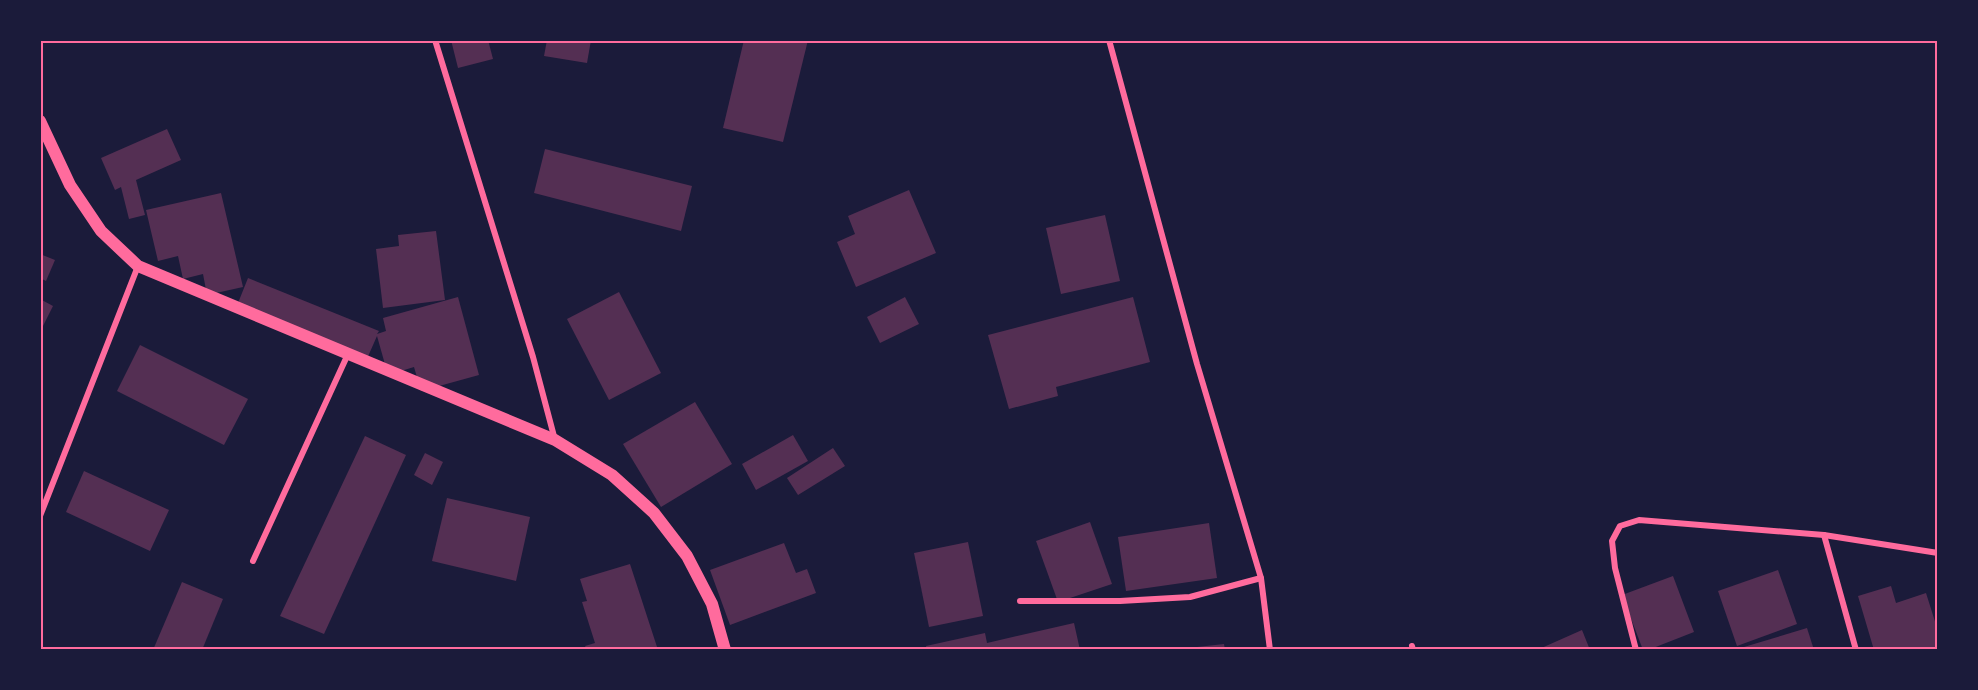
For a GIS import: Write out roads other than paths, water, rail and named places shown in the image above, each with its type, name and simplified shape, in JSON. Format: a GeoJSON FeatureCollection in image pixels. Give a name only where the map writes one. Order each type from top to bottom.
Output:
{"type":"FeatureCollection","features":[{"type":"Feature","properties":{"kind":"main road"},"geometry":{"type":"LineString","coordinates":[[40,121],[43,135],[70,185],[101,231],[138,266],[555,440],[612,475],[654,513],[687,556],[712,604],[725,650]]}},
{"type":"Feature","properties":{"kind":"street"},"geometry":{"type":"LineString","coordinates":[[435,40],[533,357],[555,440]]}},
{"type":"Feature","properties":{"kind":"street"},"geometry":{"type":"LineString","coordinates":[[1109,40],[1197,364],[1261,578],[1270,650]]}},
{"type":"Feature","properties":{"kind":"street"},"geometry":{"type":"LineString","coordinates":[[40,516],[138,266]]}},
{"type":"Feature","properties":{"kind":"street"},"geometry":{"type":"LineString","coordinates":[[253,561],[348,354]]}},
{"type":"Feature","properties":{"kind":"street"},"geometry":{"type":"LineString","coordinates":[[1636,650],[1615,568],[1612,541],[1620,526],[1639,520],[1824,535],[1938,553]]}},
{"type":"Feature","properties":{"kind":"street"},"geometry":{"type":"LineString","coordinates":[[1824,535],[1856,650]]}},
{"type":"Feature","properties":{"kind":"street"},"geometry":{"type":"LineString","coordinates":[[1020,601],[1120,601],[1190,597],[1261,578]]}}]}
